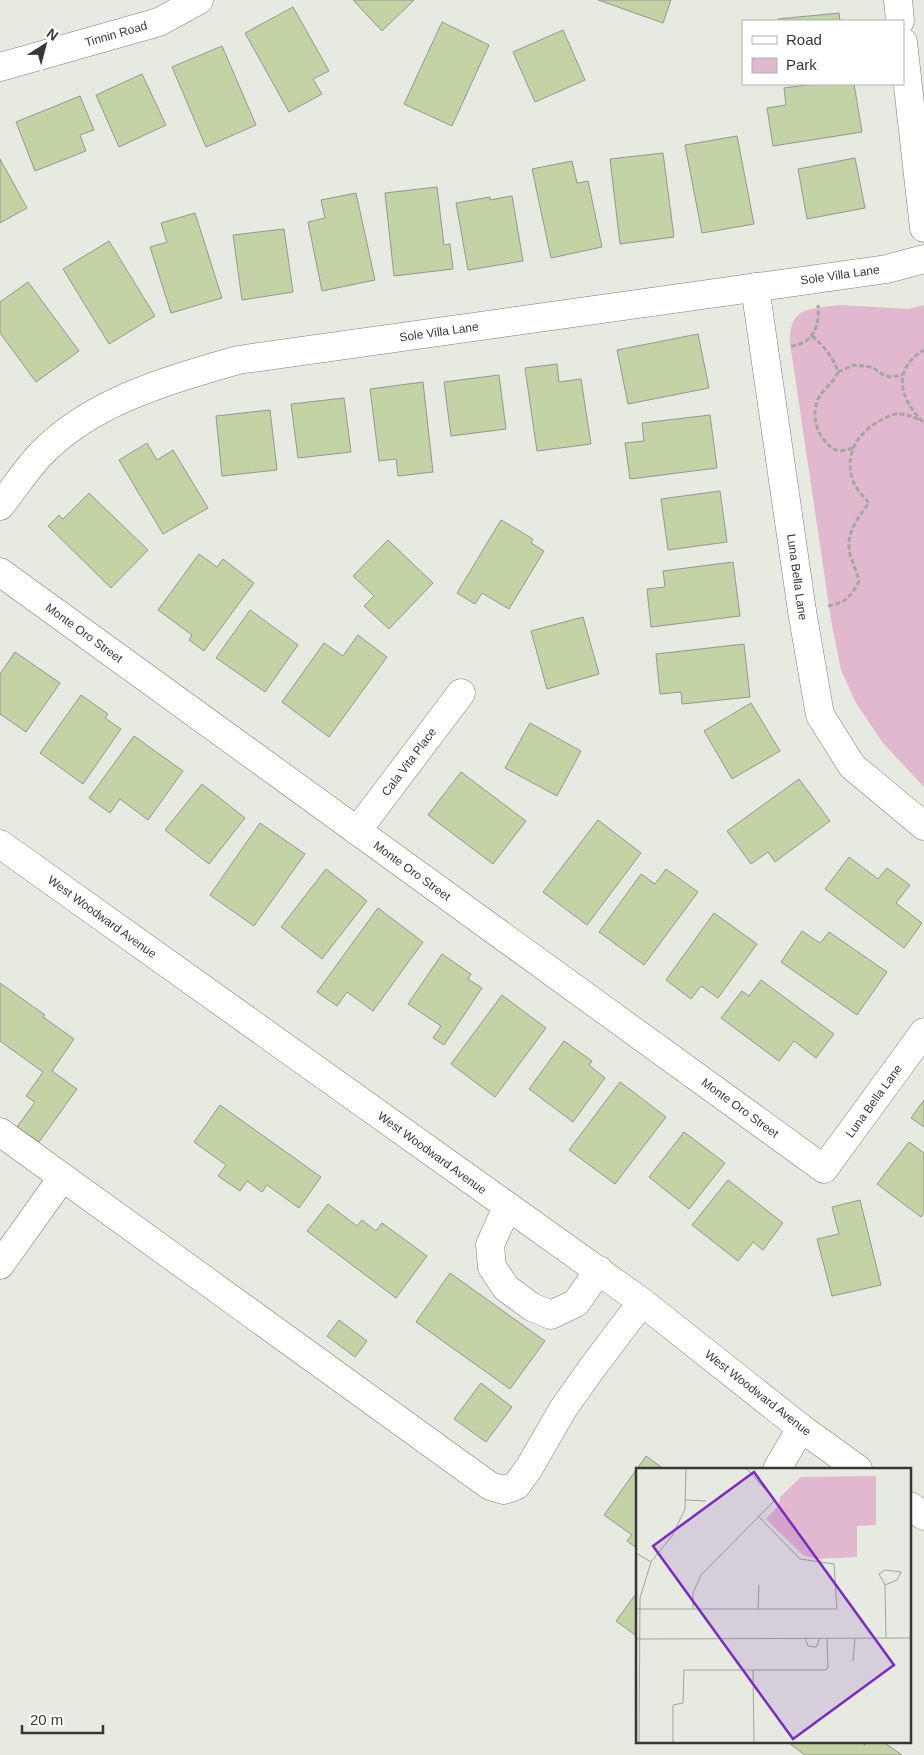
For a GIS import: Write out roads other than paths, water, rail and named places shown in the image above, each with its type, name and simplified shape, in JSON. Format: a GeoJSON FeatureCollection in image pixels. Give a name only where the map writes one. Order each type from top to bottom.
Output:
{"type":"FeatureCollection","features":[{"type":"Feature","properties":{"kind":"street","name":"Tinnin Road"},"geometry":{"type":"LineString","coordinates":[[0,68],[159,22],[199,0]]}},
{"type":"Feature","properties":{"kind":"street"},"geometry":{"type":"LineString","coordinates":[[898,0],[900,20]]}},
{"type":"Feature","properties":{"kind":"street"},"geometry":{"type":"LineString","coordinates":[[904,51],[924,228]]}},
{"type":"Feature","properties":{"kind":"street","name":"Sole Villa Lane"},"geometry":{"type":"LineString","coordinates":[[0,506],[40,455],[83,419],[161,383],[238,360],[887,268],[924,259]]}},
{"type":"Feature","properties":{"kind":"street","name":"Luna Bella Lane"},"geometry":{"type":"LineString","coordinates":[[755,287],[802,611],[820,715],[852,766],[924,826]]}},
{"type":"Feature","properties":{"kind":"street","name":"Monte Oro Street"},"geometry":{"type":"LineString","coordinates":[[0,572],[824,1169]]}},
{"type":"Feature","properties":{"kind":"street","name":"Cala Vita Place"},"geometry":{"type":"LineString","coordinates":[[357,831],[461,693]]}},
{"type":"Feature","properties":{"kind":"street","name":"West Woodward Avenue"},"geometry":{"type":"LineString","coordinates":[[0,844],[507,1207],[599,1270],[802,1428],[857,1468]]}},
{"type":"Feature","properties":{"kind":"street","name":"Luna Bella Lane"},"geometry":{"type":"LineString","coordinates":[[824,1169],[924,1032]]}},
{"type":"Feature","properties":{"kind":"street"},"geometry":{"type":"LineString","coordinates":[[0,1132],[490,1486],[504,1490],[516,1486],[529,1468],[563,1409],[642,1302]]}},
{"type":"Feature","properties":{"kind":"street"},"geometry":{"type":"LineString","coordinates":[[0,1265],[62,1178]]}},
{"type":"Feature","properties":{"kind":"street"},"geometry":{"type":"LineString","coordinates":[[507,1207],[490,1244],[492,1267],[506,1288],[532,1307],[551,1315],[576,1303],[599,1270]]}},
{"type":"Feature","properties":{"kind":"street"},"geometry":{"type":"LineString","coordinates":[[778,1468],[802,1428]]}},
{"type":"Feature","properties":{"kind":"street"},"geometry":{"type":"LineString","coordinates":[[912,1507],[924,1516]]}}]}
